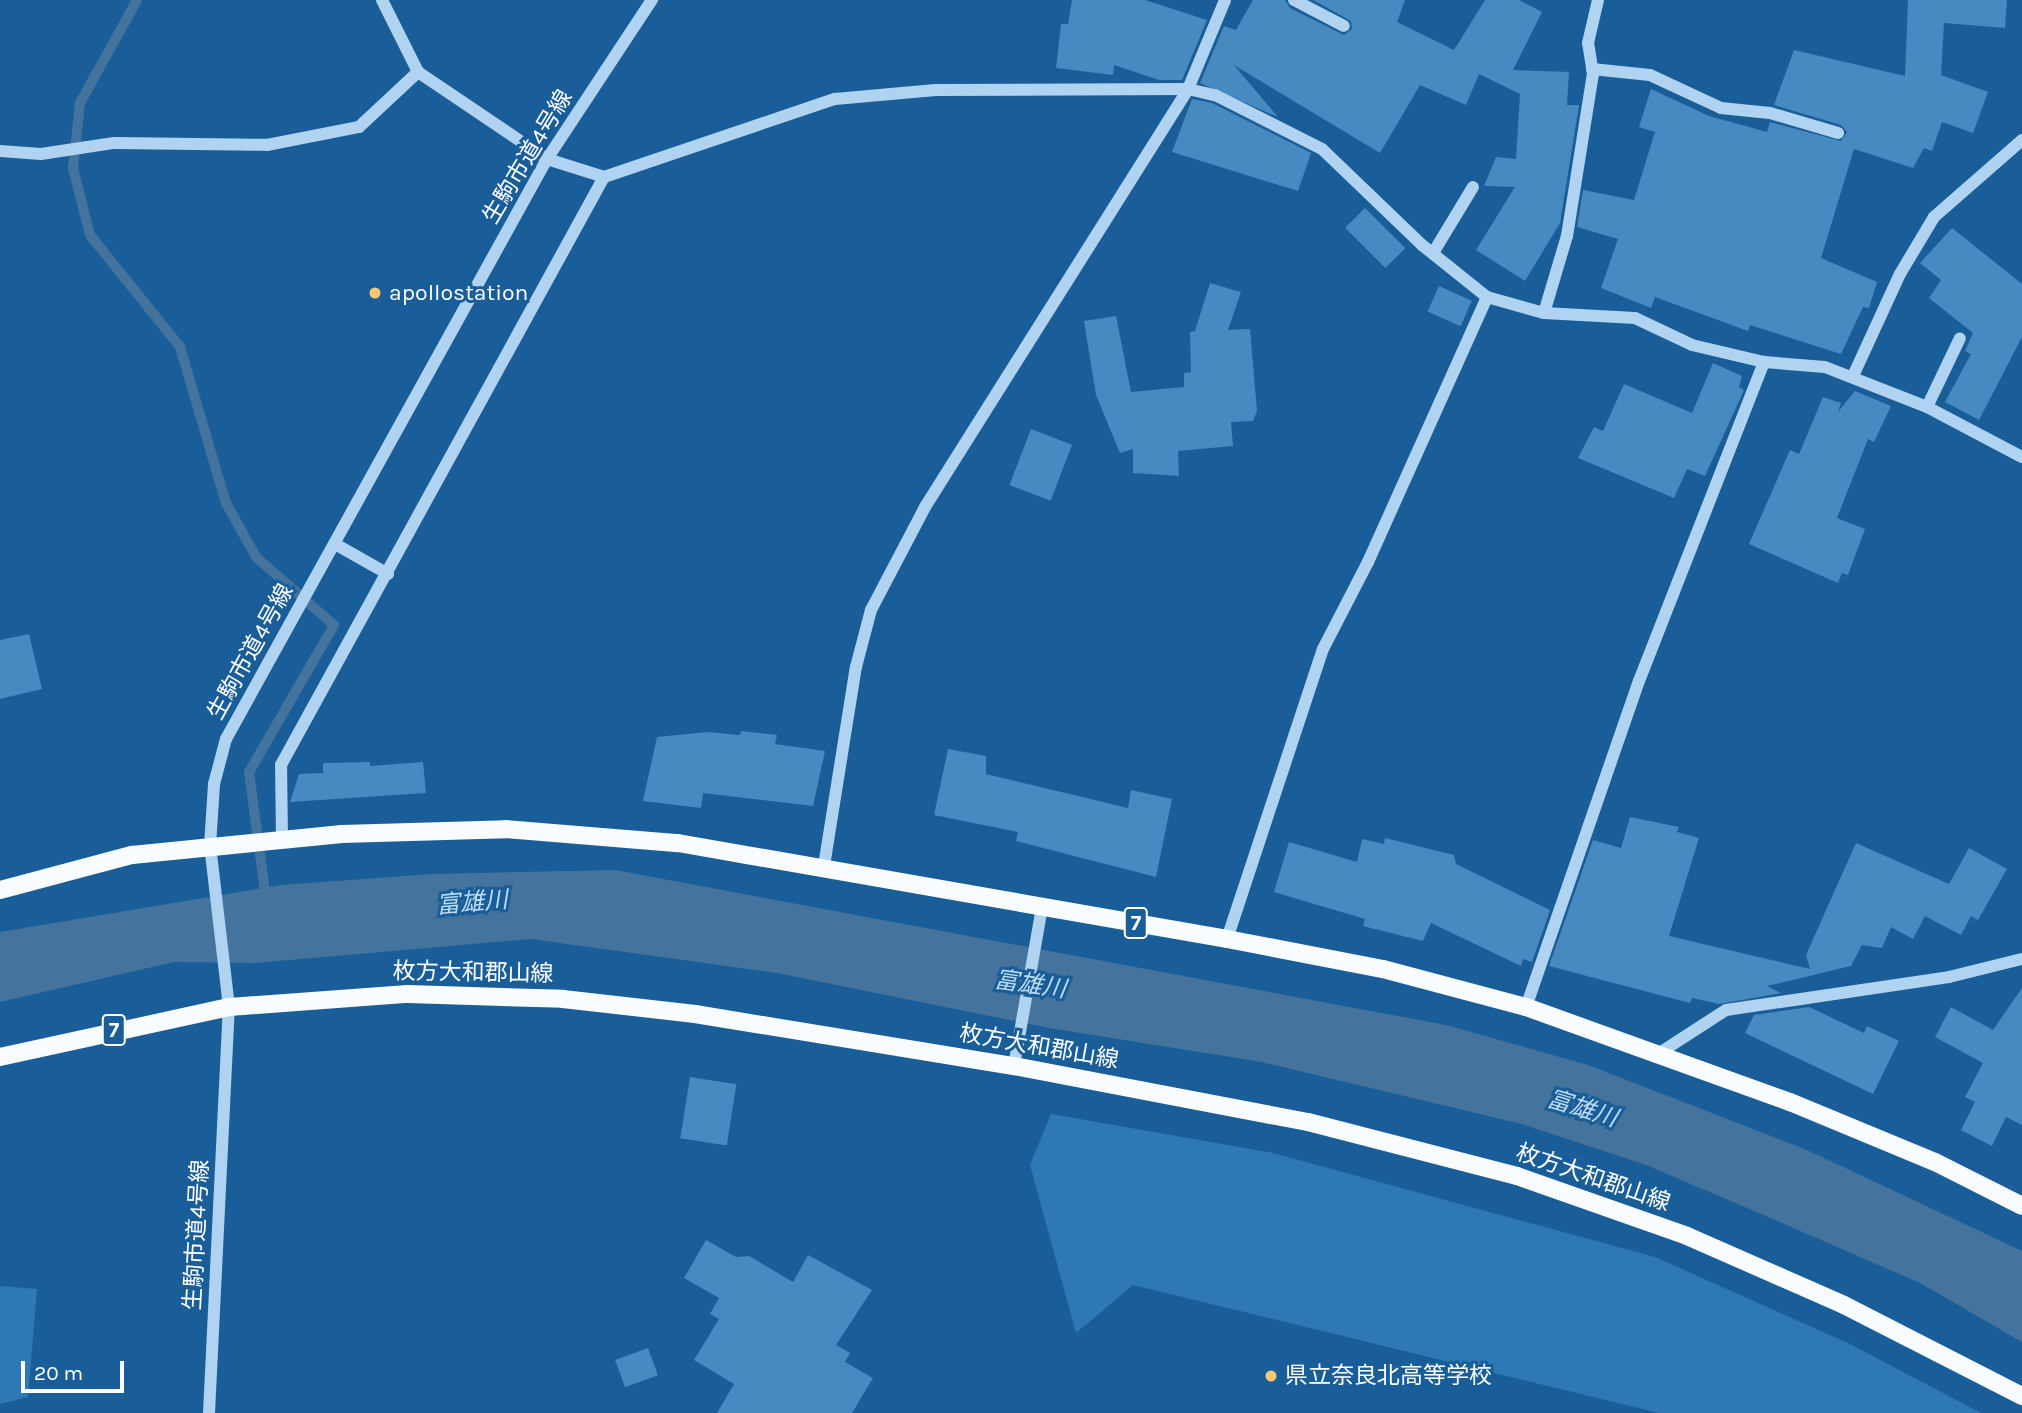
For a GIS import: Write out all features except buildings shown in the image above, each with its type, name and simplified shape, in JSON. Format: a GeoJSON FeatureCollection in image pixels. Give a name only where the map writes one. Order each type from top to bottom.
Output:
{"type":"FeatureCollection","features":[{"type":"Feature","properties":{"kind":"main road","name":"7"},"geometry":{"type":"LineString","coordinates":[[0,890],[132,855],[342,834],[506,829],[678,843],[824,866],[1383,969],[1526,1007],[1661,1052],[1936,1162],[2022,1206]]}},
{"type":"Feature","properties":{"kind":"main road","name":"枚方大和郡山線"},"geometry":{"type":"LineString","coordinates":[[0,1057],[229,1007],[408,994],[563,999],[695,1014],[1014,1066],[1308,1122],[1517,1176],[1724,1252],[1844,1305],[2022,1396]]}},
{"type":"Feature","properties":{"kind":"street"},"geometry":{"type":"LineString","coordinates":[[382,0],[418,72],[547,159],[604,177],[835,99],[936,90],[1188,89],[1215,95],[1322,149],[1433,253],[1487,296],[1544,313],[1635,318],[1692,345],[1764,362],[1825,367],[1927,407],[2022,457]]}},
{"type":"Feature","properties":{"kind":"street","name":"生駒市道4号線"},"geometry":{"type":"LineString","coordinates":[[209,1413],[229,1007],[210,846],[214,784],[226,739],[547,159],[652,0]]}},
{"type":"Feature","properties":{"kind":"street"},"geometry":{"type":"LineString","coordinates":[[824,866],[856,667],[871,610],[925,507],[1188,89],[1225,0]]}},
{"type":"Feature","properties":{"kind":"street"},"geometry":{"type":"LineString","coordinates":[[1294,0],[1344,26]]}},
{"type":"Feature","properties":{"kind":"street"},"geometry":{"type":"LineString","coordinates":[[1544,313],[1567,236],[1592,69],[1588,43],[1598,0]]}},
{"type":"Feature","properties":{"kind":"street"},"geometry":{"type":"LineString","coordinates":[[1592,69],[1650,75],[1721,108],[1770,113],[1838,133]]}},
{"type":"Feature","properties":{"kind":"street"},"geometry":{"type":"LineString","coordinates":[[0,151],[41,154],[114,143],[267,145],[359,127],[418,72]]}},
{"type":"Feature","properties":{"kind":"street"},"geometry":{"type":"LineString","coordinates":[[1853,376],[1900,274],[1934,217],[2022,140]]}},
{"type":"Feature","properties":{"kind":"street"},"geometry":{"type":"LineString","coordinates":[[282,842],[281,765],[604,177]]}},
{"type":"Feature","properties":{"kind":"street"},"geometry":{"type":"LineString","coordinates":[[1433,253],[1473,187]]}},
{"type":"Feature","properties":{"kind":"street"},"geometry":{"type":"LineString","coordinates":[[1227,939],[1323,649],[1368,562],[1487,296]]}},
{"type":"Feature","properties":{"kind":"street"},"geometry":{"type":"LineString","coordinates":[[1927,407],[1960,338]]}},
{"type":"Feature","properties":{"kind":"street"},"geometry":{"type":"LineString","coordinates":[[1526,1007],[1639,681],[1764,362]]}},
{"type":"Feature","properties":{"kind":"street"},"geometry":{"type":"LineString","coordinates":[[335,544],[388,574]]}},
{"type":"Feature","properties":{"kind":"street"},"geometry":{"type":"LineString","coordinates":[[1014,1066],[1042,908]]}},
{"type":"Feature","properties":{"kind":"street"},"geometry":{"type":"LineString","coordinates":[[1661,1052],[1726,1010],[1949,977],[2022,959]]}},
{"type":"Feature","properties":{"kind":"shaded area"},"geometry":{"type":"Polygon","coordinates":[[[1051,1114],[1273,1153],[1655,1257],[1850,1344],[1981,1413],[1659,1413],[1133,1285],[1076,1333],[1030,1165],[1051,1114]]]}},
{"type":"Feature","properties":{"kind":"shaded area"},"geometry":{"type":"Polygon","coordinates":[[[0,1286],[37,1289],[28,1397],[0,1404],[0,1286]]]}},
{"type":"Feature","properties":{"kind":"water","name":"富雄川"},"geometry":{"type":"Polygon","coordinates":[[[615,870],[1446,1025],[1588,1065],[1807,1150],[2022,1251],[2022,1342],[1920,1283],[1646,1165],[1522,1124],[1262,1062],[1049,1028],[777,973],[531,939],[255,963],[174,962],[0,1002],[0,932],[281,885],[432,874],[615,870]]]}},
{"type":"Feature","properties":{"kind":"waterway"},"geometry":{"type":"LineString","coordinates":[[137,0],[80,103],[73,168],[90,235],[180,347],[226,503],[256,557],[334,625],[249,772],[266,900]]}},
{"type":"Feature","properties":{"kind":"place","name":"apollostation"},"geometry":{"type":"Point","coordinates":[375,293]}},
{"type":"Feature","properties":{"kind":"place","name":"県立奈良北高等学校"},"geometry":{"type":"Point","coordinates":[1271,1376]}}]}
